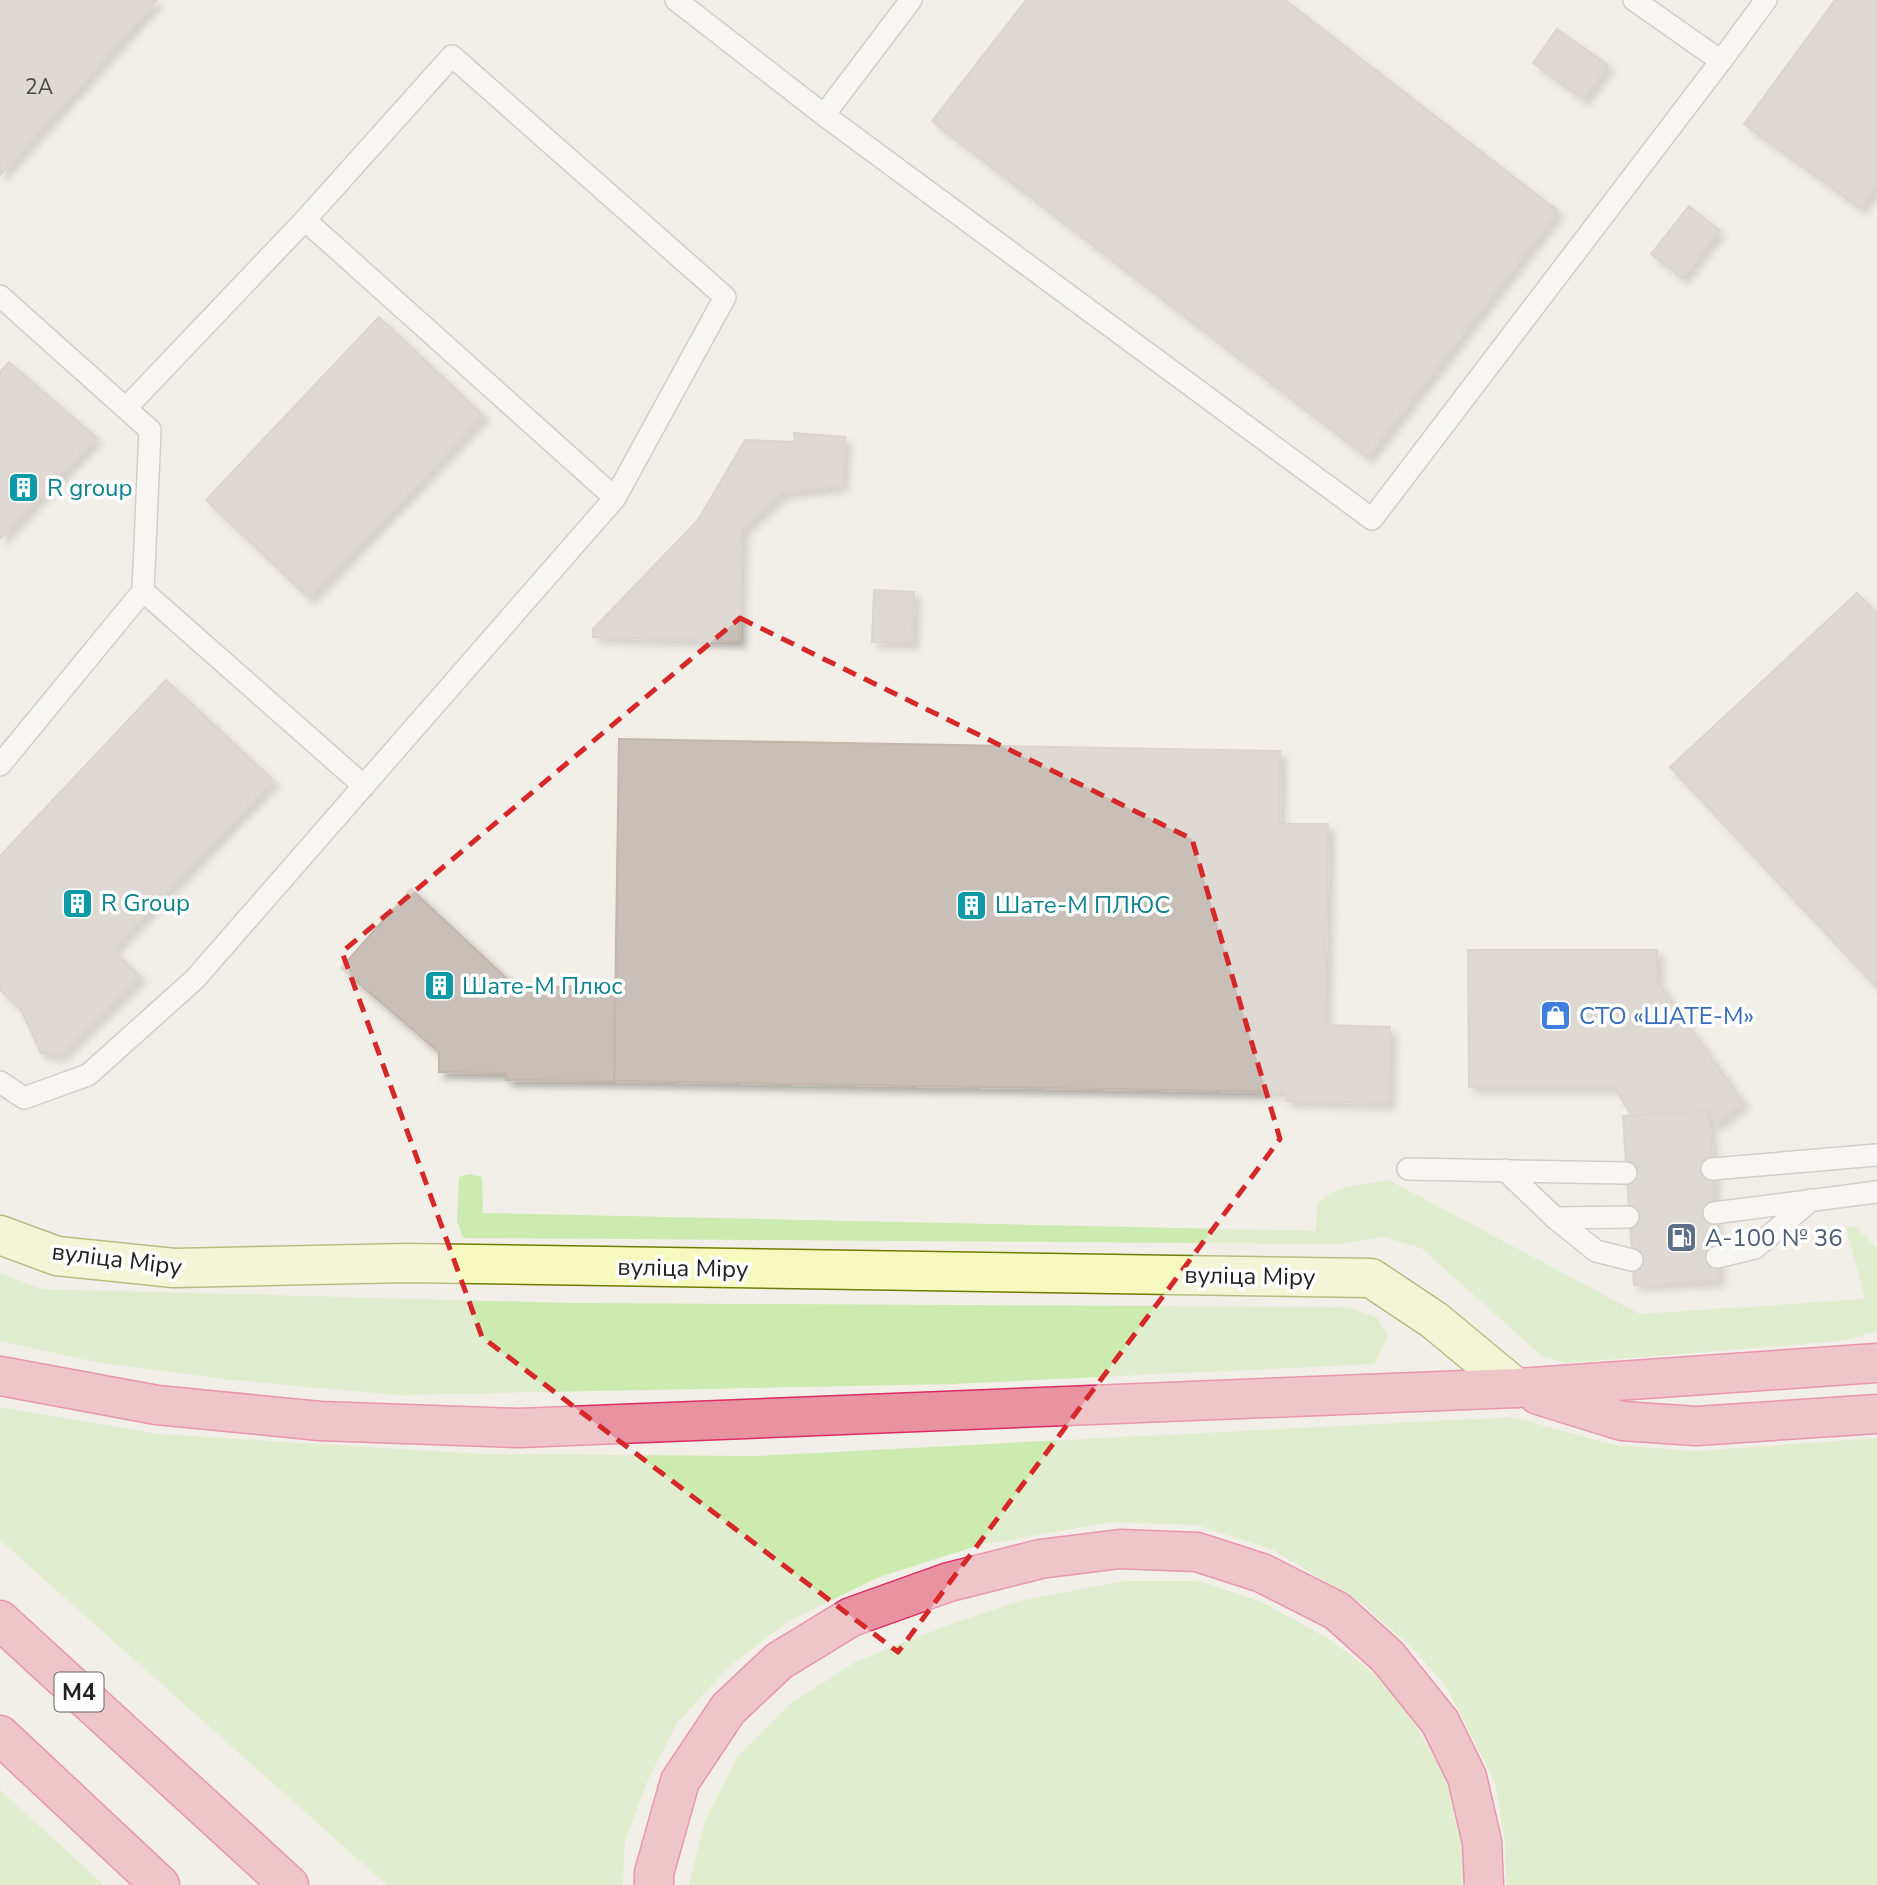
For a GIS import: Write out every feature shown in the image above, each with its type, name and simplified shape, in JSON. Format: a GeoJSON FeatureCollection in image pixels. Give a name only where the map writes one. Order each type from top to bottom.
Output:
{"type":"FeatureCollection","features":[{"type":"Feature","properties":{"kind":"highway"},"geometry":{"type":"LineString","coordinates":[[0,1376],[157,1405],[320,1421],[519,1428],[1516,1388],[1877,1363]]}},
{"type":"Feature","properties":{"kind":"highway"},"geometry":{"type":"LineString","coordinates":[[1516,1388],[1622,1421],[1696,1426],[1877,1413]]}},
{"type":"Feature","properties":{"kind":"highway"},"geometry":{"type":"LineString","coordinates":[[654,1885],[654,1873],[680,1781],[728,1709],[779,1661],[852,1617],[949,1582],[1040,1559],[1120,1549],[1197,1552],[1262,1573],[1337,1611],[1388,1657],[1440,1722],[1467,1777],[1482,1842],[1484,1885]]}},
{"type":"Feature","properties":{"kind":"highway","name":"М4"},"geometry":{"type":"LineString","coordinates":[[0,1620],[289,1885]]}},
{"type":"Feature","properties":{"kind":"highway"},"geometry":{"type":"LineString","coordinates":[[0,1735],[160,1885]]}},
{"type":"Feature","properties":{"kind":"street","name":"вуліца Міру"},"geometry":{"type":"LineString","coordinates":[[0,1235],[57,1256],[174,1268],[408,1263],[1371,1278],[1434,1320],[1516,1388]]}},
{"type":"Feature","properties":{"kind":"lane"},"geometry":{"type":"LineString","coordinates":[[676,0],[824,115],[1372,519],[1766,0]]}},
{"type":"Feature","properties":{"kind":"lane"},"geometry":{"type":"LineString","coordinates":[[824,115],[911,0]]}},
{"type":"Feature","properties":{"kind":"lane"},"geometry":{"type":"LineString","coordinates":[[1634,0],[1721,61]]}},
{"type":"Feature","properties":{"kind":"lane"},"geometry":{"type":"LineString","coordinates":[[0,1082],[24,1098],[88,1075],[195,979],[615,498],[725,297],[452,56],[305,220],[126,408]]}},
{"type":"Feature","properties":{"kind":"lane"},"geometry":{"type":"LineString","coordinates":[[305,220],[615,498]]}},
{"type":"Feature","properties":{"kind":"lane"},"geometry":{"type":"LineString","coordinates":[[0,296],[150,430],[144,591],[0,765]]}},
{"type":"Feature","properties":{"kind":"lane"},"geometry":{"type":"LineString","coordinates":[[144,591],[363,786]]}},
{"type":"Feature","properties":{"kind":"lane"},"geometry":{"type":"LineString","coordinates":[[1712,1169],[1877,1155]]}},
{"type":"Feature","properties":{"kind":"lane"},"geometry":{"type":"LineString","coordinates":[[1408,1170],[1626,1173]]}},
{"type":"Feature","properties":{"kind":"lane"},"geometry":{"type":"LineString","coordinates":[[1505,1170],[1555,1218],[1596,1251],[1632,1261]]}},
{"type":"Feature","properties":{"kind":"lane"},"geometry":{"type":"LineString","coordinates":[[1714,1213],[1877,1192]]}},
{"type":"Feature","properties":{"kind":"lane"},"geometry":{"type":"LineString","coordinates":[[1717,1257],[1755,1248],[1811,1200]]}},
{"type":"Feature","properties":{"kind":"lane"},"geometry":{"type":"LineString","coordinates":[[1555,1218],[1628,1217]]}},
{"type":"Feature","properties":{"kind":"highlighted area"},"geometry":{"type":"Polygon","coordinates":[[[740,618],[1192,839],[1280,1139],[898,1652],[482,1337],[342,952],[740,618]]]}},
{"type":"Feature","properties":{"kind":"green space"},"geometry":{"type":"Polygon","coordinates":[[[469,1174],[482,1177],[483,1213],[1316,1231],[1317,1204],[1330,1193],[1346,1187],[1389,1180],[1640,1314],[1865,1299],[1846,1227],[1855,1226],[1877,1248],[1877,1331],[1841,1341],[1568,1363],[1543,1357],[1421,1248],[1382,1237],[1339,1244],[463,1238],[457,1221],[459,1177],[469,1174]]]}},
{"type":"Feature","properties":{"kind":"green space"},"geometry":{"type":"Polygon","coordinates":[[[0,1273],[42,1289],[570,1303],[1346,1307],[1377,1317],[1388,1337],[1374,1364],[954,1384],[398,1395],[232,1380],[96,1362],[0,1341],[0,1273]]]}},
{"type":"Feature","properties":{"kind":"green space"},"geometry":{"type":"Polygon","coordinates":[[[0,1407],[158,1434],[482,1454],[756,1456],[1512,1417],[1615,1445],[1696,1451],[1877,1438],[1877,1885],[1506,1885],[1505,1841],[1495,1782],[1444,1683],[1409,1645],[1361,1603],[1273,1550],[1196,1525],[1113,1522],[980,1545],[879,1577],[789,1621],[730,1666],[677,1723],[647,1782],[625,1841],[623,1885],[387,1885],[0,1540],[0,1407]]]}},
{"type":"Feature","properties":{"kind":"green space"},"geometry":{"type":"Polygon","coordinates":[[[1124,1581],[1199,1581],[1262,1602],[1329,1639],[1374,1673],[1408,1712],[1453,1790],[1467,1836],[1467,1885],[689,1885],[705,1820],[738,1756],[790,1704],[855,1662],[954,1623],[1019,1601],[1124,1581]]]}},
{"type":"Feature","properties":{"kind":"green space"},"geometry":{"type":"Polygon","coordinates":[[[0,1790],[104,1885],[0,1885],[0,1790]]]}},
{"type":"Feature","properties":{"kind":"building"},"geometry":{"type":"Polygon","coordinates":[[[0,0],[157,0],[0,175],[0,0]]]}},
{"type":"Feature","properties":{"kind":"building"},"geometry":{"type":"Polygon","coordinates":[[[1026,0],[1285,0],[1558,211],[1367,457],[932,121],[1026,0]]]}},
{"type":"Feature","properties":{"kind":"building"},"geometry":{"type":"Polygon","coordinates":[[[1835,0],[1877,0],[1877,184],[1860,208],[1744,124],[1835,0]]]}},
{"type":"Feature","properties":{"kind":"building"},"geometry":{"type":"Polygon","coordinates":[[[1557,29],[1608,65],[1583,99],[1533,63],[1557,29]]]}},
{"type":"Feature","properties":{"kind":"building"},"geometry":{"type":"Polygon","coordinates":[[[1689,206],[1719,230],[1682,278],[1651,254],[1689,206]]]}},
{"type":"Feature","properties":{"kind":"building","name":"R Group"},"geometry":{"type":"Polygon","coordinates":[[[379,317],[483,415],[309,598],[206,500],[379,317]]]}},
{"type":"Feature","properties":{"kind":"building","name":"R group"},"geometry":{"type":"Polygon","coordinates":[[[9,362],[96,437],[0,539],[0,372],[9,362]]]}},
{"type":"Feature","properties":{"kind":"building"},"geometry":{"type":"Polygon","coordinates":[[[794,433],[845,437],[842,485],[781,493],[742,530],[739,641],[593,637],[593,629],[698,520],[745,440],[795,442],[794,433]]]}},
{"type":"Feature","properties":{"kind":"building"},"geometry":{"type":"Polygon","coordinates":[[[874,590],[914,592],[912,643],[872,642],[874,590]]]}},
{"type":"Feature","properties":{"kind":"building"},"geometry":{"type":"Polygon","coordinates":[[[1857,593],[1877,614],[1877,988],[1670,767],[1857,593]]]}},
{"type":"Feature","properties":{"kind":"building","name":"R Group"},"geometry":{"type":"Polygon","coordinates":[[[166,680],[273,780],[112,949],[140,976],[60,1055],[41,1053],[20,1008],[0,990],[0,856],[166,680]]]}},
{"type":"Feature","properties":{"kind":"building","name":"Шате-М ПЛЮС"},"geometry":{"type":"Polygon","coordinates":[[[619,739],[1280,751],[1279,824],[1328,824],[1325,1025],[1390,1027],[1389,1103],[1286,1101],[1284,1092],[614,1081],[619,739]]]}},
{"type":"Feature","properties":{"kind":"building","name":"Шате-М Плюс"},"geometry":{"type":"Polygon","coordinates":[[[411,889],[517,988],[615,985],[614,1081],[506,1080],[506,1073],[439,1072],[439,1052],[341,968],[411,889]]]}},
{"type":"Feature","properties":{"kind":"building"},"geometry":{"type":"Polygon","coordinates":[[[1468,950],[1657,950],[1657,981],[1743,1102],[1716,1124],[1704,1110],[1679,1128],[1666,1113],[1642,1132],[1614,1087],[1469,1087],[1468,950]]]}},
{"type":"Feature","properties":{"kind":"building"},"geometry":{"type":"Polygon","coordinates":[[[1709,1111],[1719,1280],[1634,1285],[1623,1116],[1709,1111]]]}},
{"type":"Feature","properties":{"kind":"place","name":"R group"},"geometry":{"type":"Point","coordinates":[24,488]}},
{"type":"Feature","properties":{"kind":"place","name":"R Group"},"geometry":{"type":"Point","coordinates":[78,903]}},
{"type":"Feature","properties":{"kind":"place","name":"Шате-М ПЛЮС"},"geometry":{"type":"Point","coordinates":[972,905]}},
{"type":"Feature","properties":{"kind":"place","name":"Шате-М Плюс"},"geometry":{"type":"Point","coordinates":[439,986]}},
{"type":"Feature","properties":{"kind":"place","name":"СТО «ШАТЕ-М»"},"geometry":{"type":"Point","coordinates":[1556,1016]}},
{"type":"Feature","properties":{"kind":"place","name":"А-100 № 36"},"geometry":{"type":"Point","coordinates":[1682,1238]}}]}
